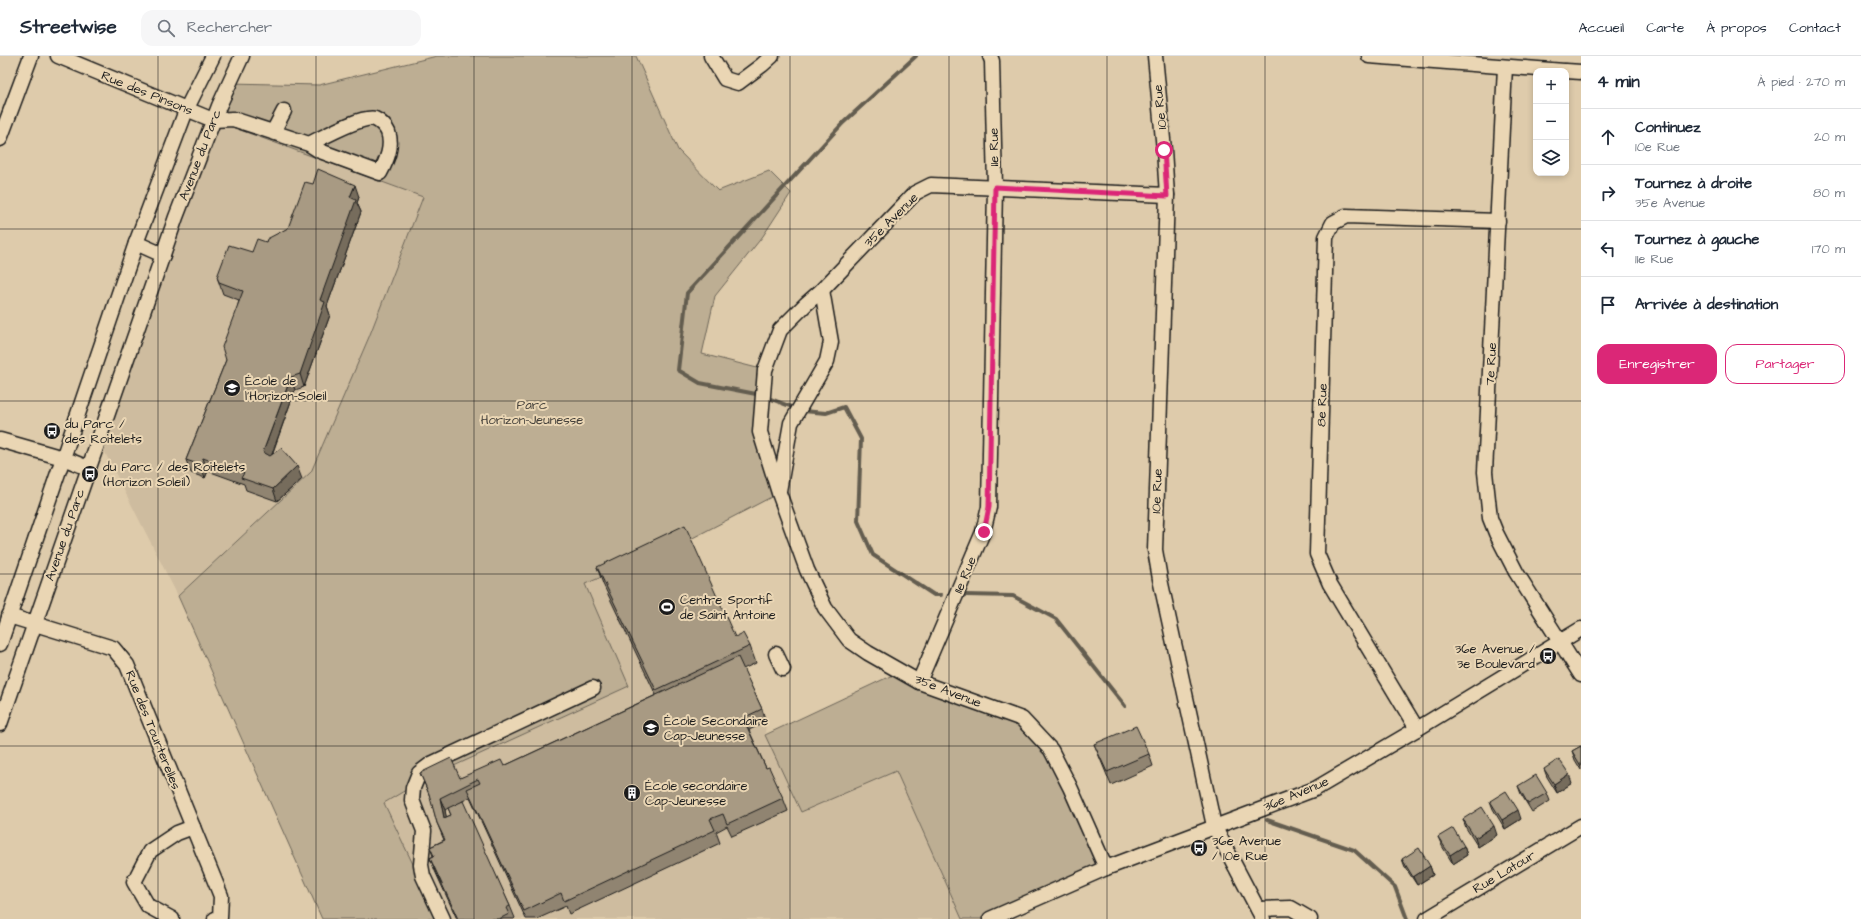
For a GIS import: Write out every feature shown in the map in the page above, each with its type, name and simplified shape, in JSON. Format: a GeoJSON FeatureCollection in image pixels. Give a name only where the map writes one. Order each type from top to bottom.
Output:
{"type":"FeatureCollection","features":[{"type":"Feature","properties":{"kind":"street"},"geometry":{"type":"LineString","coordinates":[[0,139],[31,56]]}},
{"type":"Feature","properties":{"kind":"street","name":"Rue des Pinsons"},"geometry":{"type":"LineString","coordinates":[[58,56],[213,120]]}},
{"type":"Feature","properties":{"kind":"street","name":"Avenue du Parc"},"geometry":{"type":"LineString","coordinates":[[0,644],[136,243],[187,108],[213,56]]}},
{"type":"Feature","properties":{"kind":"street","name":"Avenue du Parc"},"geometry":{"type":"LineString","coordinates":[[0,724],[162,255],[213,120],[242,56]]}},
{"type":"Feature","properties":{"kind":"street"},"geometry":{"type":"LineString","coordinates":[[711,56],[725,79],[738,83],[772,56]]}},
{"type":"Feature","properties":{"kind":"street","name":"11e Rue"},"geometry":{"type":"LineString","coordinates":[[919,682],[984,532],[989,507],[995,187],[992,62],[990,56]]}},
{"type":"Feature","properties":{"kind":"street","name":"10e Rue"},"geometry":{"type":"LineString","coordinates":[[1155,56],[1167,196],[1155,550],[1160,579],[1214,826],[1260,914],[1291,908],[1310,919]]}},
{"type":"Feature","properties":{"kind":"street"},"geometry":{"type":"LineString","coordinates":[[1369,56],[1533,69]]}},
{"type":"Feature","properties":{"kind":"street","name":"7e Rue"},"geometry":{"type":"LineString","coordinates":[[1504,67],[1498,221],[1485,472],[1487,498],[1490,518],[1516,572],[1581,675]]}},
{"type":"Feature","properties":{"kind":"street"},"geometry":{"type":"LineString","coordinates":[[1569,71],[1581,72]]}},
{"type":"Feature","properties":{"kind":"street"},"geometry":{"type":"LineString","coordinates":[[273,132],[284,111]]}},
{"type":"Feature","properties":{"kind":"street"},"geometry":{"type":"LineString","coordinates":[[213,120],[233,119],[309,144],[320,151],[380,172],[385,163],[391,140],[386,128],[375,119],[364,119],[309,144]]}},
{"type":"Feature","properties":{"kind":"street","name":"35e Avenue"},"geometry":{"type":"LineString","coordinates":[[1106,868],[1070,787],[1051,750],[1022,719],[919,682],[868,653],[849,640],[839,629],[825,608],[807,570],[779,493],[760,432],[765,370],[780,330],[822,290],[915,194],[931,185],[1167,196]]}},
{"type":"Feature","properties":{"kind":"street","name":"8e Rue"},"geometry":{"type":"LineString","coordinates":[[1417,729],[1330,584],[1317,554],[1326,237],[1333,223],[1346,216],[1498,221]]}},
{"type":"Feature","properties":{"kind":"street"},"geometry":{"type":"LineString","coordinates":[[136,243],[162,255]]}},
{"type":"Feature","properties":{"kind":"street","name":"35e Avenue"},"geometry":{"type":"LineString","coordinates":[[779,493],[791,423],[827,361],[831,342],[822,290]]}},
{"type":"Feature","properties":{"kind":"street"},"geometry":{"type":"LineString","coordinates":[[0,440],[63,458],[88,468]]}},
{"type":"Feature","properties":{"kind":"street","name":"Rue des Tourterelles"},"geometry":{"type":"LineString","coordinates":[[9,616],[112,648],[127,664],[221,896],[220,918],[215,919]]}},
{"type":"Feature","properties":{"kind":"street","name":"36e Avenue"},"geometry":{"type":"LineString","coordinates":[[990,919],[1106,868],[1315,789],[1581,629]]}},
{"type":"Feature","properties":{"kind":"street"},"geometry":{"type":"LineString","coordinates":[[776,654],[783,669]]}},
{"type":"Feature","properties":{"kind":"street"},"geometry":{"type":"LineString","coordinates":[[443,919],[423,876],[421,865],[424,831],[412,800],[412,788],[419,773],[431,764],[593,688]]}},
{"type":"Feature","properties":{"kind":"street","name":"Rue Latour"},"geometry":{"type":"LineString","coordinates":[[1427,919],[1581,826]]}},
{"type":"Feature","properties":{"kind":"street"},"geometry":{"type":"LineString","coordinates":[[172,919],[148,906],[134,882],[150,851],[177,833],[193,827]]}},
{"type":"Feature","properties":{"kind":"shaded area","name":"École de l'Horizon-Soleil"},"geometry":{"type":"Polygon","coordinates":[[[213,120],[423,197],[369,337],[311,472],[178,596],[98,439],[213,120]]]}},
{"type":"Feature","properties":{"kind":"shaded area","name":"École Secondaire Cap-Jeunesse"},"geometry":{"type":"Polygon","coordinates":[[[683,543],[766,722],[765,735],[801,812],[896,771],[962,919],[439,919],[384,803],[421,781],[628,686],[585,584],[683,543]]]}},
{"type":"Feature","properties":{"kind":"green space","name":"Parc Horizon-Jeunesse"},"geometry":{"type":"Polygon","coordinates":[[[437,56],[636,56],[678,150],[718,191],[769,171],[791,193],[763,236],[715,296],[702,354],[765,370],[760,432],[779,493],[683,543],[585,584],[629,686],[421,781],[384,803],[439,919],[322,919],[178,596],[311,472],[369,337],[423,197],[213,120],[230,83],[319,85],[437,56]]]}},
{"type":"Feature","properties":{"kind":"green space"},"geometry":{"type":"Polygon","coordinates":[[[901,671],[1022,719],[1051,750],[1106,868],[990,919],[962,919],[896,771],[801,812],[765,735],[901,671]]]}},
{"type":"Feature","properties":{"kind":"building"},"geometry":{"type":"Polygon","coordinates":[[[318,169],[355,185],[350,197],[356,200],[320,300],[325,302],[300,374],[291,377],[263,452],[270,456],[281,448],[297,466],[273,489],[241,478],[244,473],[203,458],[201,465],[186,460],[226,360],[222,347],[243,291],[219,282],[217,277],[229,245],[252,252],[257,239],[266,242],[267,239],[288,228],[305,182],[313,184],[318,169]]]}},
{"type":"Feature","properties":{"kind":"building","name":"Centre Sportif de Saint Antoine"},"geometry":{"type":"Polygon","coordinates":[[[685,525],[735,637],[743,633],[750,646],[656,690],[597,567],[685,525]]]}},
{"type":"Feature","properties":{"kind":"building","name":"École secondaire Cap-Jeunesse"},"geometry":{"type":"Polygon","coordinates":[[[738,657],[762,709],[743,718],[766,768],[769,767],[783,798],[727,824],[723,814],[710,819],[715,830],[564,901],[561,893],[524,911],[467,789],[480,783],[478,779],[440,798],[444,818],[451,815],[448,808],[463,801],[510,906],[506,908],[509,914],[499,919],[458,919],[430,858],[434,856],[430,847],[445,840],[437,823],[429,794],[420,773],[451,758],[460,778],[501,760],[504,766],[738,657]]]}},
{"type":"Feature","properties":{"kind":"building"},"geometry":{"type":"Polygon","coordinates":[[[1136,726],[1149,754],[1107,772],[1094,744],[1136,726]]]}},
{"type":"Feature","properties":{"kind":"building"},"geometry":{"type":"Polygon","coordinates":[[[1581,746],[1581,766],[1572,751],[1581,746]]]}},
{"type":"Feature","properties":{"kind":"building"},"geometry":{"type":"Polygon","coordinates":[[[1559,759],[1569,774],[1554,784],[1544,769],[1559,759]]]}},
{"type":"Feature","properties":{"kind":"building"},"geometry":{"type":"Polygon","coordinates":[[[1536,775],[1547,793],[1528,804],[1518,786],[1536,775]]]}},
{"type":"Feature","properties":{"kind":"building"},"geometry":{"type":"Polygon","coordinates":[[[1506,791],[1518,810],[1502,820],[1490,801],[1506,791]]]}},
{"type":"Feature","properties":{"kind":"building"},"geometry":{"type":"Polygon","coordinates":[[[1482,807],[1494,826],[1475,838],[1463,819],[1482,807]]]}},
{"type":"Feature","properties":{"kind":"building"},"geometry":{"type":"Polygon","coordinates":[[[1453,828],[1464,846],[1450,855],[1438,837],[1453,828]]]}},
{"type":"Feature","properties":{"kind":"building"},"geometry":{"type":"Polygon","coordinates":[[[1419,848],[1430,866],[1413,877],[1402,859],[1419,848]]]}},
{"type":"Feature","properties":{"kind":"waterway"},"geometry":{"type":"LineString","coordinates":[[756,394],[700,383],[678,370],[687,293],[843,123],[916,56]]}},
{"type":"Feature","properties":{"kind":"waterway"},"geometry":{"type":"LineString","coordinates":[[771,399],[792,407]]}},
{"type":"Feature","properties":{"kind":"waterway"},"geometry":{"type":"LineString","coordinates":[[803,411],[826,413],[844,407],[861,439],[858,521],[873,555],[934,595],[941,595]]}},
{"type":"Feature","properties":{"kind":"waterway"},"geometry":{"type":"LineString","coordinates":[[966,595],[1013,596],[1056,619],[1125,706]]}},
{"type":"Feature","properties":{"kind":"waterway"},"geometry":{"type":"LineString","coordinates":[[1267,820],[1354,850],[1395,887],[1407,919]]}},
{"type":"Feature","properties":{"kind":"place","name":"École de l'Horizon-Soleil"},"geometry":{"type":"Point","coordinates":[232,388]}},
{"type":"Feature","properties":{"kind":"place","name":"du Parc / des Roitelets"},"geometry":{"type":"Point","coordinates":[52,431]}},
{"type":"Feature","properties":{"kind":"place","name":"du Parc / des Roitelets (Horizon Soleil)"},"geometry":{"type":"Point","coordinates":[90,474]}},
{"type":"Feature","properties":{"kind":"place","name":"Centre Sportif de Saint Antoine"},"geometry":{"type":"Point","coordinates":[667,607]}},
{"type":"Feature","properties":{"kind":"place","name":"36e Avenue / 3e Boulevard"},"geometry":{"type":"Point","coordinates":[1548,656]}},
{"type":"Feature","properties":{"kind":"place","name":"École Secondaire Cap-Jeunesse"},"geometry":{"type":"Point","coordinates":[651,728]}},
{"type":"Feature","properties":{"kind":"place","name":"École secondaire Cap-Jeunesse"},"geometry":{"type":"Point","coordinates":[632,793]}},
{"type":"Feature","properties":{"kind":"place","name":"36e Avenue / 10e Rue"},"geometry":{"type":"Point","coordinates":[1199,848]}},
{"type":"Feature","properties":{"kind":"route"},"geometry":{"type":"LineString","coordinates":[[984,532],[989,507],[995,187],[1167,196],[1164,150]]}}]}
